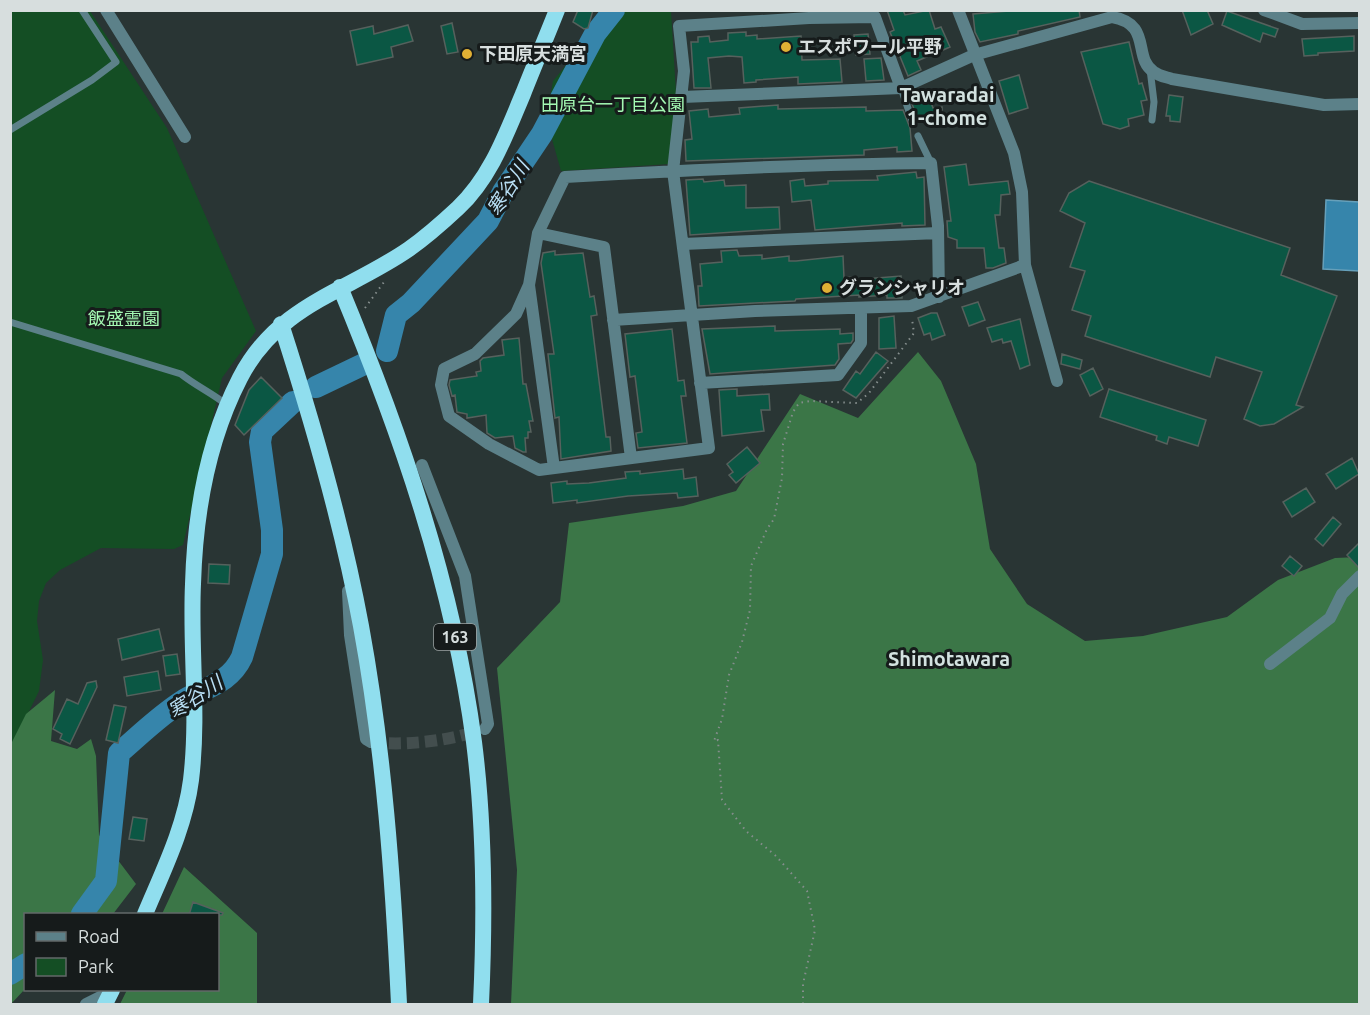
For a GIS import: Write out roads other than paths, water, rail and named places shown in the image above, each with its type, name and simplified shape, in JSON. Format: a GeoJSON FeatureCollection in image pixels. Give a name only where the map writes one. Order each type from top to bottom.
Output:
{"type":"FeatureCollection","features":[{"type":"Feature","properties":{"kind":"highway"},"geometry":{"type":"LineString","coordinates":[[146,913],[184,816],[194,748],[192,585],[196,532],[204,485],[228,406],[249,364],[266,339],[281,324],[340,287],[409,249],[460,206],[494,164],[557,10]]}},
{"type":"Feature","properties":{"kind":"highway","name":"163"},"geometry":{"type":"LineString","coordinates":[[340,287],[392,416],[431,540],[463,676],[475,753],[482,862],[480,1005]]}},
{"type":"Feature","properties":{"kind":"highway"},"geometry":{"type":"LineString","coordinates":[[281,324],[306,401],[345,548],[363,637],[384,782],[399,1005]]}},
{"type":"Feature","properties":{"kind":"street"},"geometry":{"type":"LineString","coordinates":[[105,10],[184,137]]}},
{"type":"Feature","properties":{"kind":"street"},"geometry":{"type":"LineString","coordinates":[[958,10],[1014,153],[1022,192],[1024,265],[1057,381]]}},
{"type":"Feature","properties":{"kind":"street"},"geometry":{"type":"LineString","coordinates":[[1264,10],[1302,24],[1359,22]]}},
{"type":"Feature","properties":{"kind":"street"},"geometry":{"type":"LineString","coordinates":[[682,97],[902,88],[974,55],[1117,14],[1133,25],[1153,72],[1172,79],[1324,105],[1359,104]]}},
{"type":"Feature","properties":{"kind":"street"},"geometry":{"type":"LineString","coordinates":[[902,88],[875,17],[809,18],[679,26],[684,71],[673,171],[709,448],[538,470],[489,444],[449,416],[441,385],[444,369],[475,354],[516,314],[529,285],[538,233],[565,177],[673,171],[848,164],[931,163],[938,233],[939,297]]}},
{"type":"Feature","properties":{"kind":"street"},"geometry":{"type":"LineString","coordinates":[[538,233],[604,247],[631,458]]}},
{"type":"Feature","properties":{"kind":"street"},"geometry":{"type":"LineString","coordinates":[[682,244],[938,233]]}},
{"type":"Feature","properties":{"kind":"street"},"geometry":{"type":"LineString","coordinates":[[613,320],[755,311],[911,306],[1024,265]]}},
{"type":"Feature","properties":{"kind":"street"},"geometry":{"type":"LineString","coordinates":[[529,285],[554,468]]}},
{"type":"Feature","properties":{"kind":"street"},"geometry":{"type":"LineString","coordinates":[[700,383],[838,375],[861,343],[861,309]]}},
{"type":"Feature","properties":{"kind":"street"},"geometry":{"type":"LineString","coordinates":[[422,465],[450,532],[465,576],[488,724],[485,729]]}},
{"type":"Feature","properties":{"kind":"street"},"geometry":{"type":"LineString","coordinates":[[431,540],[450,532]]}},
{"type":"Feature","properties":{"kind":"street"},"geometry":{"type":"LineString","coordinates":[[345,548],[350,635],[366,739],[371,742]]}},
{"type":"Feature","properties":{"kind":"street"},"geometry":{"type":"LineString","coordinates":[[1270,664],[1330,618],[1342,594],[1359,576]]}},
{"type":"Feature","properties":{"kind":"street"},"geometry":{"type":"LineString","coordinates":[[86,1005],[100,995],[110,995]]}},
{"type":"Feature","properties":{"kind":"lane"},"geometry":{"type":"LineString","coordinates":[[10,130],[92,80],[116,62],[82,10]]}},
{"type":"Feature","properties":{"kind":"lane"},"geometry":{"type":"LineString","coordinates":[[1149,67],[1154,102],[1152,120]]}},
{"type":"Feature","properties":{"kind":"lane"},"geometry":{"type":"LineString","coordinates":[[902,88],[913,123]]}},
{"type":"Feature","properties":{"kind":"lane"},"geometry":{"type":"LineString","coordinates":[[918,136],[931,163]]}},
{"type":"Feature","properties":{"kind":"lane"},"geometry":{"type":"LineString","coordinates":[[10,322],[181,374],[228,406]]}},
{"type":"Feature","properties":{"kind":"water"},"geometry":{"type":"Polygon","coordinates":[[[1326,200],[1359,202],[1359,271],[1323,269],[1326,200]]]}},
{"type":"Feature","properties":{"kind":"waterway","name":"寒谷川"},"geometry":{"type":"LineString","coordinates":[[387,351],[396,315],[411,303],[488,221],[503,192],[542,134],[595,34],[614,10]]}},
{"type":"Feature","properties":{"kind":"waterway","name":"寒谷川"},"geometry":{"type":"LineString","coordinates":[[316,387],[364,364]]}},
{"type":"Feature","properties":{"kind":"waterway","name":"寒谷川"},"geometry":{"type":"LineString","coordinates":[[83,913],[106,881],[119,753],[175,706],[224,679],[237,666],[242,657],[272,554],[272,530],[260,442],[262,431],[293,402]]}},
{"type":"Feature","properties":{"kind":"waterway","name":"寒谷川"},"geometry":{"type":"LineString","coordinates":[[10,974],[24,965]]}},
{"type":"Feature","properties":{"kind":"tunnel"},"geometry":{"type":"LineString","coordinates":[[371,742],[425,742],[478,731]]}},
{"type":"Feature","properties":{"kind":"place","name":"エスポワール平野"},"geometry":{"type":"Point","coordinates":[786,47]}},
{"type":"Feature","properties":{"kind":"place","name":"下田原天満宮"},"geometry":{"type":"Point","coordinates":[467,54]}},
{"type":"Feature","properties":{"kind":"place","name":"グランシャリオ"},"geometry":{"type":"Point","coordinates":[827,288]}},
{"type":"Feature","properties":{"kind":"district","name":"Tawaradai 1-chome"},"geometry":{"type":"Point","coordinates":[947,106]}},
{"type":"Feature","properties":{"kind":"district","name":"Shimotawara"},"geometry":{"type":"Point","coordinates":[949,659]}},
{"type":"Feature","properties":{"kind":"park label","name":"田原台一丁目公園"},"geometry":{"type":"Point","coordinates":[613,105]}},
{"type":"Feature","properties":{"kind":"park label","name":"飯盛霊園"},"geometry":{"type":"Point","coordinates":[124,319]}}]}
